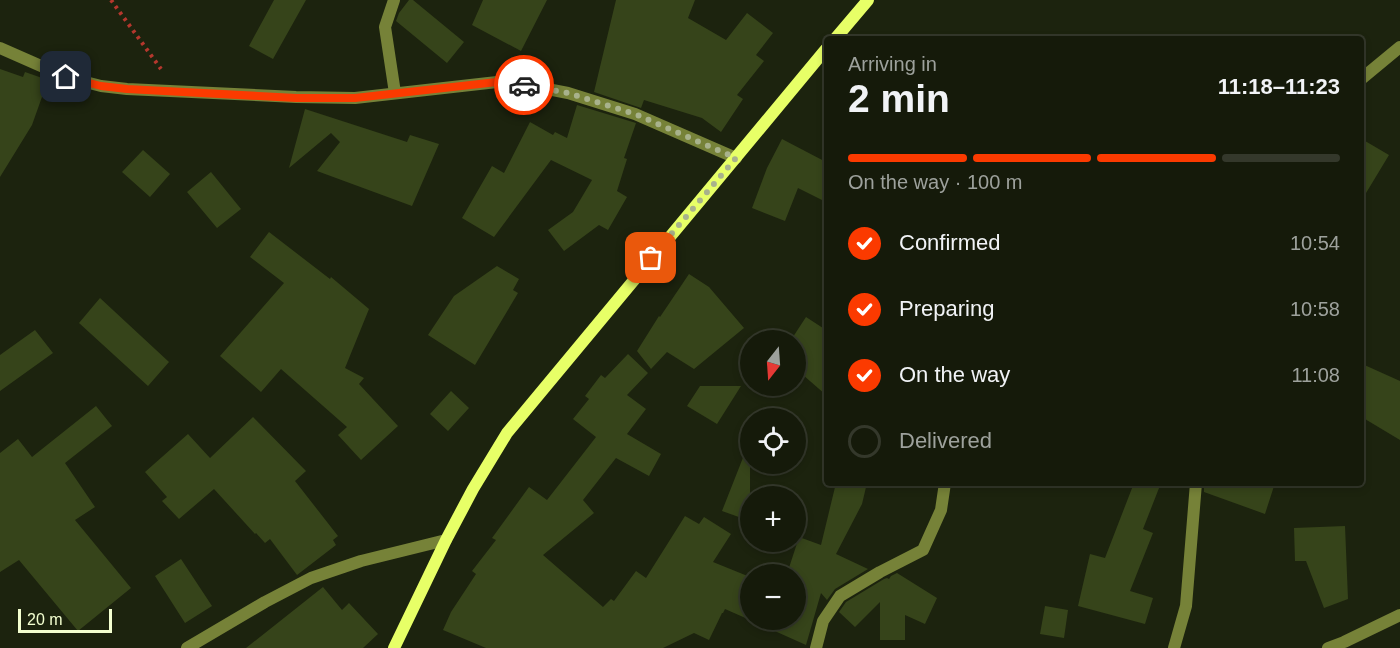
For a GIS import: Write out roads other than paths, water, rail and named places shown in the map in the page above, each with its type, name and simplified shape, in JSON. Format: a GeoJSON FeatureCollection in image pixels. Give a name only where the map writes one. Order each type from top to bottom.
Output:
{"type":"FeatureCollection","features":[{"type":"Feature","properties":{"kind":"street"},"geometry":{"type":"LineString","coordinates":[[394,0],[385,27],[394,93]]}},
{"type":"Feature","properties":{"kind":"street"},"geometry":{"type":"LineString","coordinates":[[838,36],[868,0]]}},
{"type":"Feature","properties":{"kind":"street"},"geometry":{"type":"LineString","coordinates":[[1364,77],[1400,47]]}},
{"type":"Feature","properties":{"kind":"street"},"geometry":{"type":"LineString","coordinates":[[0,48],[66,77],[101,86],[296,98],[355,98],[506,81],[568,93],[635,114],[736,158]]}},
{"type":"Feature","properties":{"kind":"street"},"geometry":{"type":"LineString","coordinates":[[394,648],[446,540],[473,489],[507,433],[824,51]]}},
{"type":"Feature","properties":{"kind":"street"},"geometry":{"type":"LineString","coordinates":[[816,648],[823,621],[840,596],[923,550],[941,510],[945,486]]}},
{"type":"Feature","properties":{"kind":"street"},"geometry":{"type":"LineString","coordinates":[[1174,648],[1186,606],[1196,486]]}},
{"type":"Feature","properties":{"kind":"street"},"geometry":{"type":"LineString","coordinates":[[187,648],[311,578],[361,561],[446,540]]}},
{"type":"Feature","properties":{"kind":"street"},"geometry":{"type":"LineString","coordinates":[[1328,648],[1400,615]]}}]}
